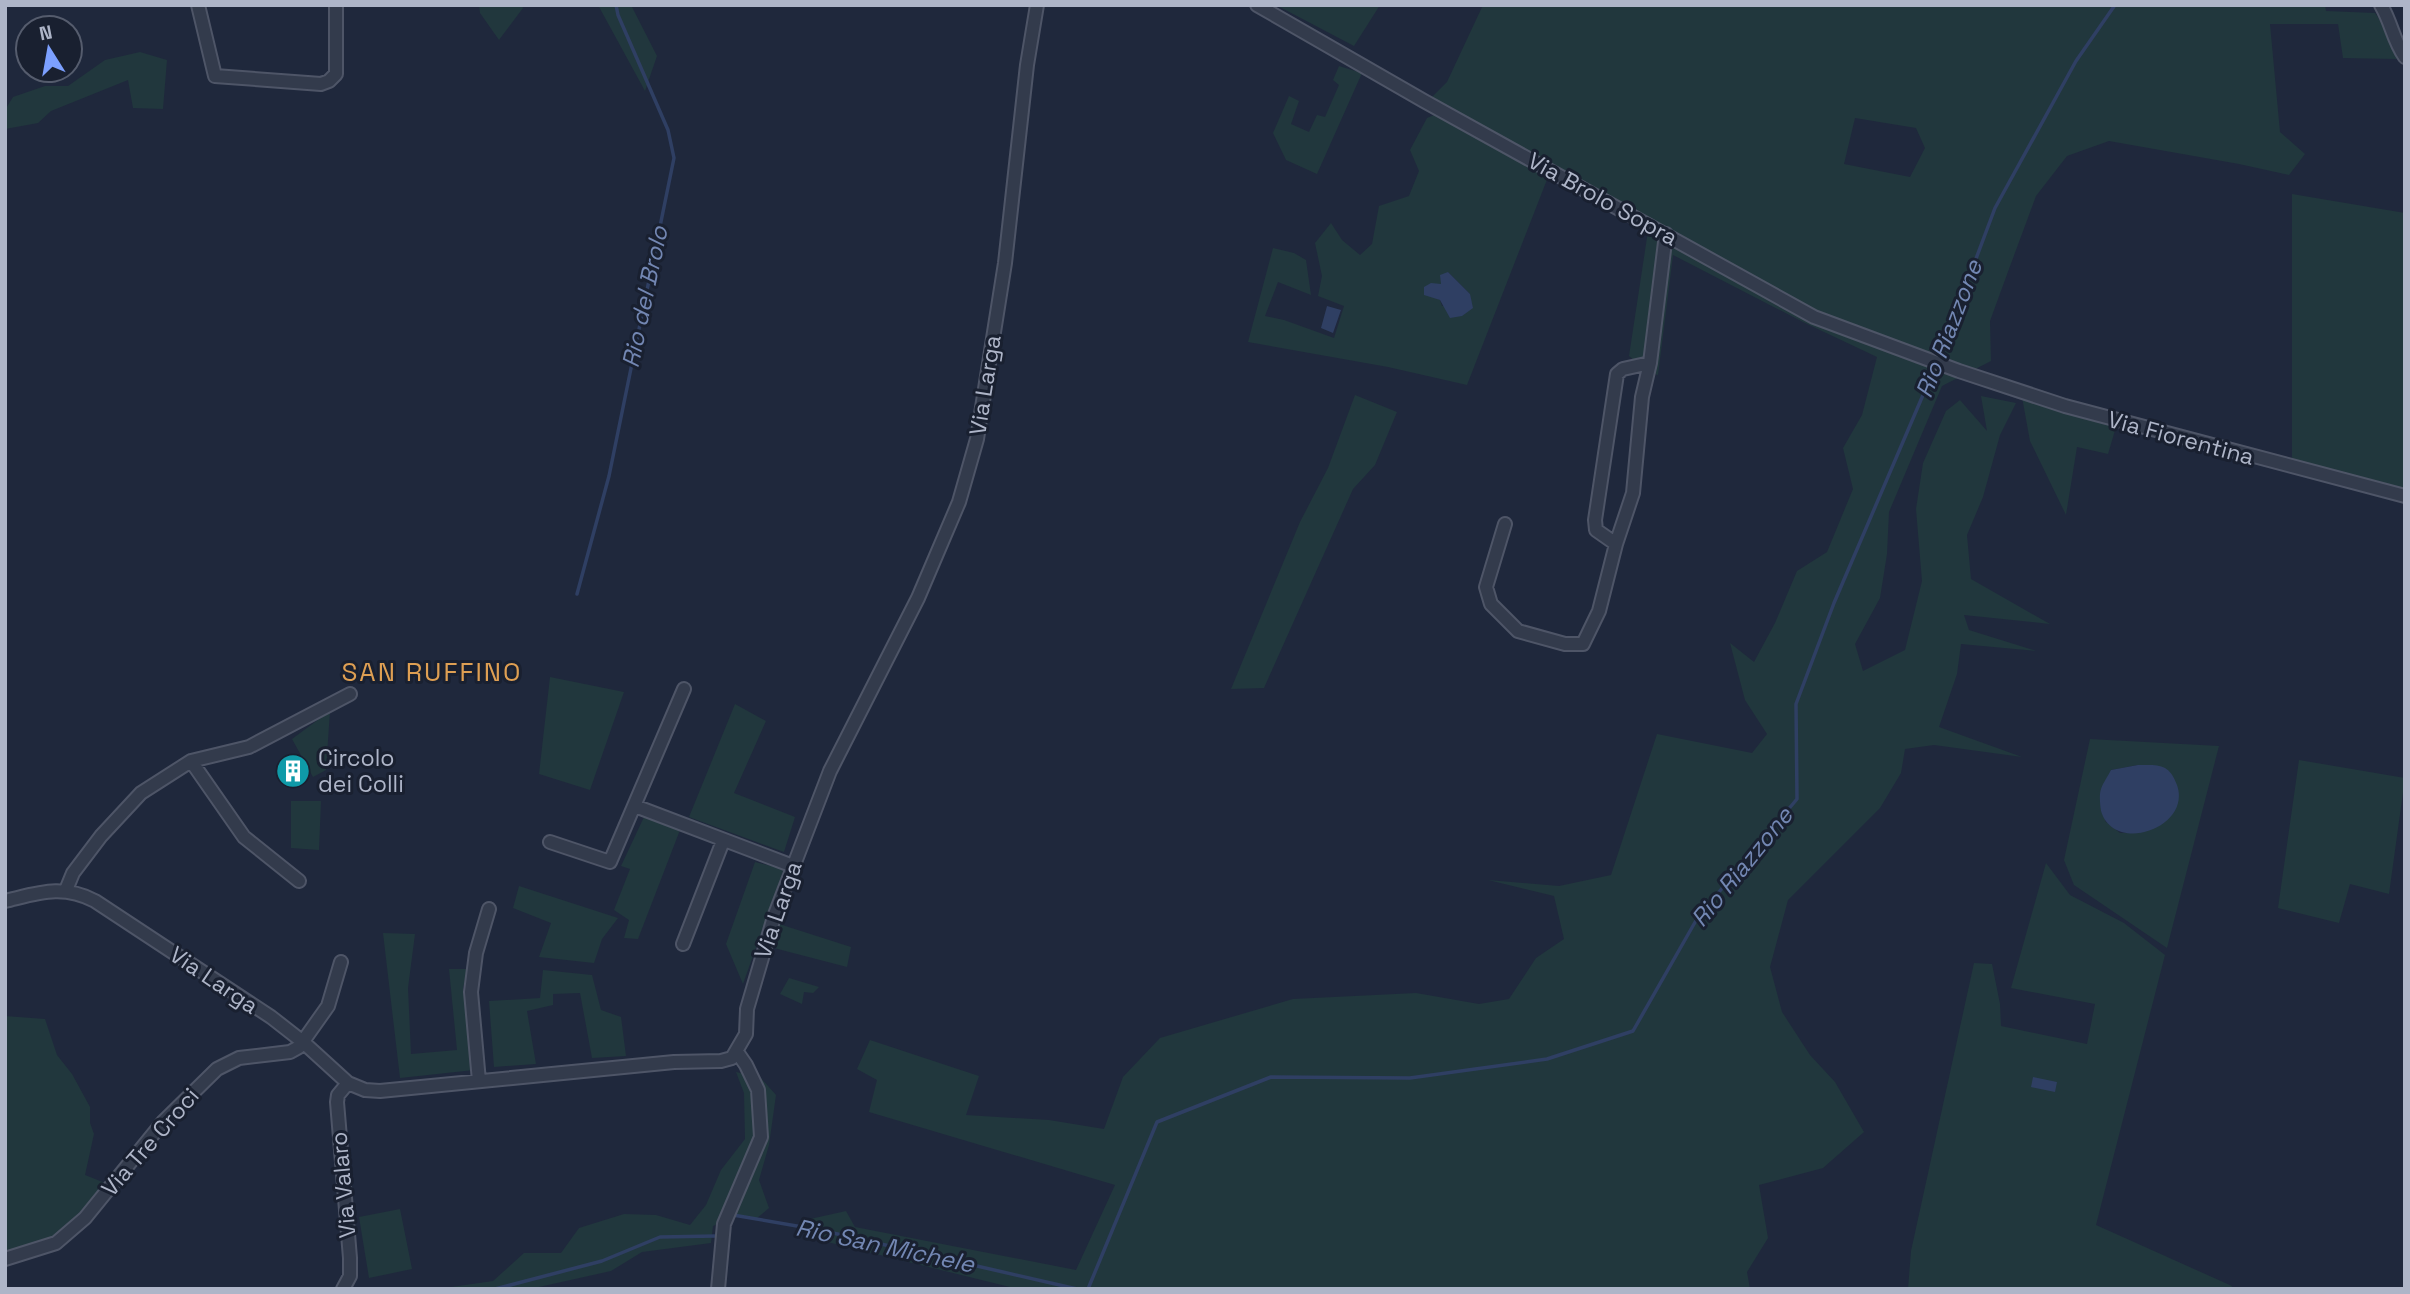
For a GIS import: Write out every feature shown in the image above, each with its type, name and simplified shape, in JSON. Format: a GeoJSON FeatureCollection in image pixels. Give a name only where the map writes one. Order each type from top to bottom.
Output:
{"type":"FeatureCollection","features":[{"type":"Feature","properties":{"kind":"street"},"geometry":{"type":"LineString","coordinates":[[198,5],[215,76],[321,84],[336,74],[336,5]]}},
{"type":"Feature","properties":{"kind":"street","name":"Via Larga"},"geometry":{"type":"LineString","coordinates":[[66,890],[83,895],[107,908],[271,1017],[348,1083],[365,1090],[380,1091],[674,1062],[720,1062],[732,1058],[746,1034],[747,1009],[752,988],[774,917],[830,771],[923,586],[959,502],[977,439],[1004,263],[1027,65],[1037,5]]}},
{"type":"Feature","properties":{"kind":"street","name":"Via Brolo Sopra"},"geometry":{"type":"LineString","coordinates":[[1257,5],[1815,317],[1959,371]]}},
{"type":"Feature","properties":{"kind":"street"},"geometry":{"type":"LineString","coordinates":[[2381,5],[2389,20],[2395,42],[2405,57]]}},
{"type":"Feature","properties":{"kind":"street"},"geometry":{"type":"LineString","coordinates":[[1505,524],[1486,587],[1491,604],[1518,631],[1566,644],[1583,644],[1599,611],[1616,544],[1633,493],[1642,397],[1650,363],[1656,297],[1666,234]]}},
{"type":"Feature","properties":{"kind":"street"},"geometry":{"type":"LineString","coordinates":[[1616,544],[1596,530],[1595,520],[1617,374],[1623,369],[1650,363]]}},
{"type":"Feature","properties":{"kind":"street","name":"Via Fiorentina"},"geometry":{"type":"LineString","coordinates":[[1959,371],[2104,418],[2405,496]]}},
{"type":"Feature","properties":{"kind":"street"},"geometry":{"type":"LineString","coordinates":[[550,842],[610,862],[684,689]]}},
{"type":"Feature","properties":{"kind":"street"},"geometry":{"type":"LineString","coordinates":[[5,901],[66,890],[73,873],[112,822],[141,793],[191,761],[248,747],[350,694]]}},
{"type":"Feature","properties":{"kind":"street"},"geometry":{"type":"LineString","coordinates":[[191,761],[244,837],[299,881]]}},
{"type":"Feature","properties":{"kind":"street"},"geometry":{"type":"LineString","coordinates":[[635,806],[793,866]]}},
{"type":"Feature","properties":{"kind":"street"},"geometry":{"type":"LineString","coordinates":[[683,944],[723,841]]}},
{"type":"Feature","properties":{"kind":"street"},"geometry":{"type":"LineString","coordinates":[[479,1081],[471,992],[476,953],[489,909]]}},
{"type":"Feature","properties":{"kind":"street"},"geometry":{"type":"LineString","coordinates":[[303,1042],[328,1006],[341,962]]}},
{"type":"Feature","properties":{"kind":"street","name":"Via Tre Croci"},"geometry":{"type":"LineString","coordinates":[[5,1259],[56,1243],[85,1218],[163,1122],[217,1069],[239,1058],[290,1052],[303,1042]]}},
{"type":"Feature","properties":{"kind":"street"},"geometry":{"type":"LineString","coordinates":[[719,1289],[724,1224],[761,1137],[758,1090],[737,1052]]}},
{"type":"Feature","properties":{"kind":"street","name":"Via Valaro"},"geometry":{"type":"LineString","coordinates":[[343,1289],[350,1276],[350,1258],[337,1101],[338,1095],[348,1083]]}},
{"type":"Feature","properties":{"kind":"green space"},"geometry":{"type":"Polygon","coordinates":[[[479,5],[522,5],[523,8],[499,40],[480,13],[479,5]]]}},
{"type":"Feature","properties":{"kind":"green space"},"geometry":{"type":"Polygon","coordinates":[[[598,5],[631,5],[657,56],[645,91],[598,5]]]}},
{"type":"Feature","properties":{"kind":"green space"},"geometry":{"type":"Polygon","coordinates":[[[1276,5],[1380,5],[1354,46],[1276,5]]]}},
{"type":"Feature","properties":{"kind":"green space"},"geometry":{"type":"Polygon","coordinates":[[[1483,5],[2325,5],[2326,11],[2375,13],[2397,59],[2343,58],[2338,24],[2270,24],[2280,132],[2305,154],[2289,175],[2109,141],[2067,156],[2036,196],[1990,321],[1991,361],[1942,386],[1889,512],[1887,554],[1880,598],[1855,644],[1863,671],[1905,650],[1922,581],[1916,509],[1923,463],[1946,411],[1960,400],[1987,431],[1981,396],[2016,403],[2000,435],[1983,497],[1967,535],[1971,579],[2050,624],[1964,615],[1969,630],[2036,651],[1961,644],[1957,674],[1939,727],[2022,757],[1934,745],[1905,749],[1901,773],[1880,808],[1788,900],[1770,967],[1782,1012],[1810,1055],[1835,1082],[1864,1132],[1823,1168],[1759,1185],[1768,1238],[1747,1272],[1750,1289],[1018,1289],[807,1237],[801,1221],[846,1211],[855,1227],[1076,1270],[1115,1185],[869,1112],[877,1080],[857,1069],[870,1040],[979,1076],[966,1115],[1049,1120],[1104,1129],[1123,1077],[1160,1038],[1293,999],[1416,993],[1479,1004],[1509,999],[1536,958],[1564,939],[1554,896],[1488,880],[1559,886],[1611,875],[1657,734],[1752,753],[1767,734],[1745,700],[1730,643],[1754,662],[1775,623],[1797,571],[1827,552],[1853,489],[1843,448],[1862,415],[1877,357],[1673,255],[1658,375],[1648,372],[1629,356],[1648,231],[1548,177],[1467,385],[1388,367],[1248,342],[1273,248],[1294,253],[1306,260],[1311,295],[1278,282],[1265,316],[1334,338],[1344,306],[1318,296],[1322,276],[1315,243],[1331,223],[1342,240],[1360,255],[1372,244],[1379,206],[1409,196],[1419,171],[1410,150],[1427,118],[1434,115],[1421,108],[1447,82],[1483,5]],[[1855,118],[1844,164],[1910,177],[1925,148],[1916,128],[1855,118]],[[1448,272],[1431,296],[1440,300],[1442,306],[1470,294],[1448,272]]]}},
{"type":"Feature","properties":{"kind":"green space"},"geometry":{"type":"Polygon","coordinates":[[[140,52],[167,60],[163,109],[133,108],[128,80],[51,111],[38,123],[5,129],[5,110],[13,97],[45,86],[84,84],[84,75],[105,60],[140,52]]]}},
{"type":"Feature","properties":{"kind":"green space"},"geometry":{"type":"Polygon","coordinates":[[[1339,66],[1362,73],[1317,174],[1286,160],[1273,133],[1289,96],[1299,101],[1291,124],[1309,132],[1317,115],[1325,117],[1339,85],[1333,80],[1339,66]]]}},
{"type":"Feature","properties":{"kind":"green space"},"geometry":{"type":"Polygon","coordinates":[[[2292,194],[2405,213],[2405,493],[2292,462],[2292,194]]]}},
{"type":"Feature","properties":{"kind":"green space"},"geometry":{"type":"Polygon","coordinates":[[[1355,395],[1397,412],[1375,465],[1353,489],[1264,688],[1231,689],[1300,522],[1328,468],[1355,395]]]}},
{"type":"Feature","properties":{"kind":"green space"},"geometry":{"type":"Polygon","coordinates":[[[2022,397],[2116,427],[2108,454],[2077,447],[2066,515],[2030,441],[2022,397]]]}},
{"type":"Feature","properties":{"kind":"green space"},"geometry":{"type":"Polygon","coordinates":[[[550,677],[624,692],[590,790],[539,774],[550,677]]]}},
{"type":"Feature","properties":{"kind":"green space"},"geometry":{"type":"Polygon","coordinates":[[[735,704],[766,721],[734,793],[795,817],[784,852],[689,817],[735,704]]]}},
{"type":"Feature","properties":{"kind":"green space"},"geometry":{"type":"Polygon","coordinates":[[[330,711],[326,770],[313,777],[292,739],[330,711]]]}},
{"type":"Feature","properties":{"kind":"green space"},"geometry":{"type":"Polygon","coordinates":[[[2090,739],[2219,746],[2167,948],[2074,885],[2064,860],[2090,739]],[[2138,765],[2111,770],[2105,821],[2120,833],[2140,833],[2138,765]]]}},
{"type":"Feature","properties":{"kind":"green space"},"geometry":{"type":"Polygon","coordinates":[[[2299,760],[2405,778],[2389,894],[2350,884],[2339,923],[2278,908],[2299,760]]]}},
{"type":"Feature","properties":{"kind":"green space"},"geometry":{"type":"Polygon","coordinates":[[[291,801],[321,801],[319,850],[291,848],[291,801]]]}},
{"type":"Feature","properties":{"kind":"green space"},"geometry":{"type":"Polygon","coordinates":[[[644,817],[680,830],[638,939],[624,938],[629,920],[614,910],[630,869],[621,866],[644,817]]]}},
{"type":"Feature","properties":{"kind":"green space"},"geometry":{"type":"Polygon","coordinates":[[[755,862],[784,869],[743,984],[726,944],[755,862]]]}},
{"type":"Feature","properties":{"kind":"green space"},"geometry":{"type":"Polygon","coordinates":[[[2046,863],[2070,895],[2124,923],[2165,955],[2096,1225],[2232,1286],[2231,1289],[1908,1289],[1911,1251],[1974,963],[1992,964],[2000,1004],[2001,1026],[2087,1044],[2095,1004],[2011,988],[2046,863]]]}},
{"type":"Feature","properties":{"kind":"green space"},"geometry":{"type":"Polygon","coordinates":[[[519,886],[618,918],[602,939],[594,963],[539,957],[551,923],[513,908],[519,886]]]}},
{"type":"Feature","properties":{"kind":"green space"},"geometry":{"type":"Polygon","coordinates":[[[776,923],[851,947],[847,967],[770,947],[776,923]]]}},
{"type":"Feature","properties":{"kind":"green space"},"geometry":{"type":"Polygon","coordinates":[[[383,933],[415,934],[408,988],[411,1054],[457,1050],[449,969],[468,969],[463,988],[474,1070],[400,1078],[383,933]]]}},
{"type":"Feature","properties":{"kind":"green space"},"geometry":{"type":"Polygon","coordinates":[[[543,970],[592,975],[601,1010],[621,1017],[626,1056],[592,1058],[580,993],[553,994],[553,1005],[527,1011],[536,1064],[494,1067],[489,1001],[540,998],[543,970]]]}},
{"type":"Feature","properties":{"kind":"green space"},"geometry":{"type":"Polygon","coordinates":[[[789,978],[819,987],[813,993],[804,992],[802,1004],[780,994],[789,978]]]}},
{"type":"Feature","properties":{"kind":"green space"},"geometry":{"type":"Polygon","coordinates":[[[5,1016],[45,1019],[57,1055],[72,1074],[90,1107],[90,1123],[94,1134],[85,1175],[105,1183],[80,1212],[50,1239],[5,1252],[5,1016]]]}},
{"type":"Feature","properties":{"kind":"green space"},"geometry":{"type":"Polygon","coordinates":[[[736,1072],[761,1078],[776,1095],[769,1145],[759,1180],[769,1208],[756,1219],[737,1216],[713,1226],[711,1243],[642,1252],[611,1271],[530,1289],[437,1289],[493,1281],[524,1253],[561,1253],[579,1228],[624,1214],[656,1215],[690,1225],[706,1205],[721,1170],[745,1139],[744,1093],[736,1072]]]}},
{"type":"Feature","properties":{"kind":"green space"},"geometry":{"type":"Polygon","coordinates":[[[400,1209],[412,1269],[369,1278],[359,1217],[400,1209]]]}},
{"type":"Feature","properties":{"kind":"water"},"geometry":{"type":"Polygon","coordinates":[[[1448,272],[1470,294],[1473,308],[1462,316],[1450,318],[1440,300],[1424,295],[1424,287],[1431,283],[1441,284],[1440,275],[1448,272]]]}},
{"type":"Feature","properties":{"kind":"water"},"geometry":{"type":"Polygon","coordinates":[[[1327,306],[1341,310],[1333,333],[1321,328],[1327,306]]]}},
{"type":"Feature","properties":{"kind":"water"},"geometry":{"type":"Polygon","coordinates":[[[2138,765],[2167,769],[2177,785],[2179,800],[2173,813],[2163,824],[2150,831],[2120,832],[2109,824],[2101,811],[2101,789],[2111,770],[2138,765]]]}},
{"type":"Feature","properties":{"kind":"water"},"geometry":{"type":"Polygon","coordinates":[[[2033,1077],[2057,1082],[2055,1092],[2031,1087],[2033,1077]]]}},
{"type":"Feature","properties":{"kind":"waterway","name":"Rio del Brolo"},"geometry":{"type":"LineString","coordinates":[[577,594],[609,476],[674,158],[668,130],[616,5]]}},
{"type":"Feature","properties":{"kind":"waterway","name":"Rio Riazzone"},"geometry":{"type":"LineString","coordinates":[[1088,1289],[1157,1122],[1271,1077],[1410,1078],[1547,1059],[1633,1031],[1698,917],[1797,799],[1796,704],[1834,603],[1938,360],[1995,208],[2076,61],[2115,5]]}},
{"type":"Feature","properties":{"kind":"waterway","name":"Rio San Michele"},"geometry":{"type":"LineString","coordinates":[[733,1215],[820,1230],[1077,1289]]}},
{"type":"Feature","properties":{"kind":"waterway","name":"Rio San Michele"},"geometry":{"type":"LineString","coordinates":[[495,1289],[602,1261],[660,1237],[716,1236]]}},
{"type":"Feature","properties":{"kind":"place","name":"Circolo dei Colli"},"geometry":{"type":"Point","coordinates":[293,771]}},
{"type":"Feature","properties":{"kind":"district","name":"SAN RUFFINO"},"geometry":{"type":"Point","coordinates":[432,672]}}]}
